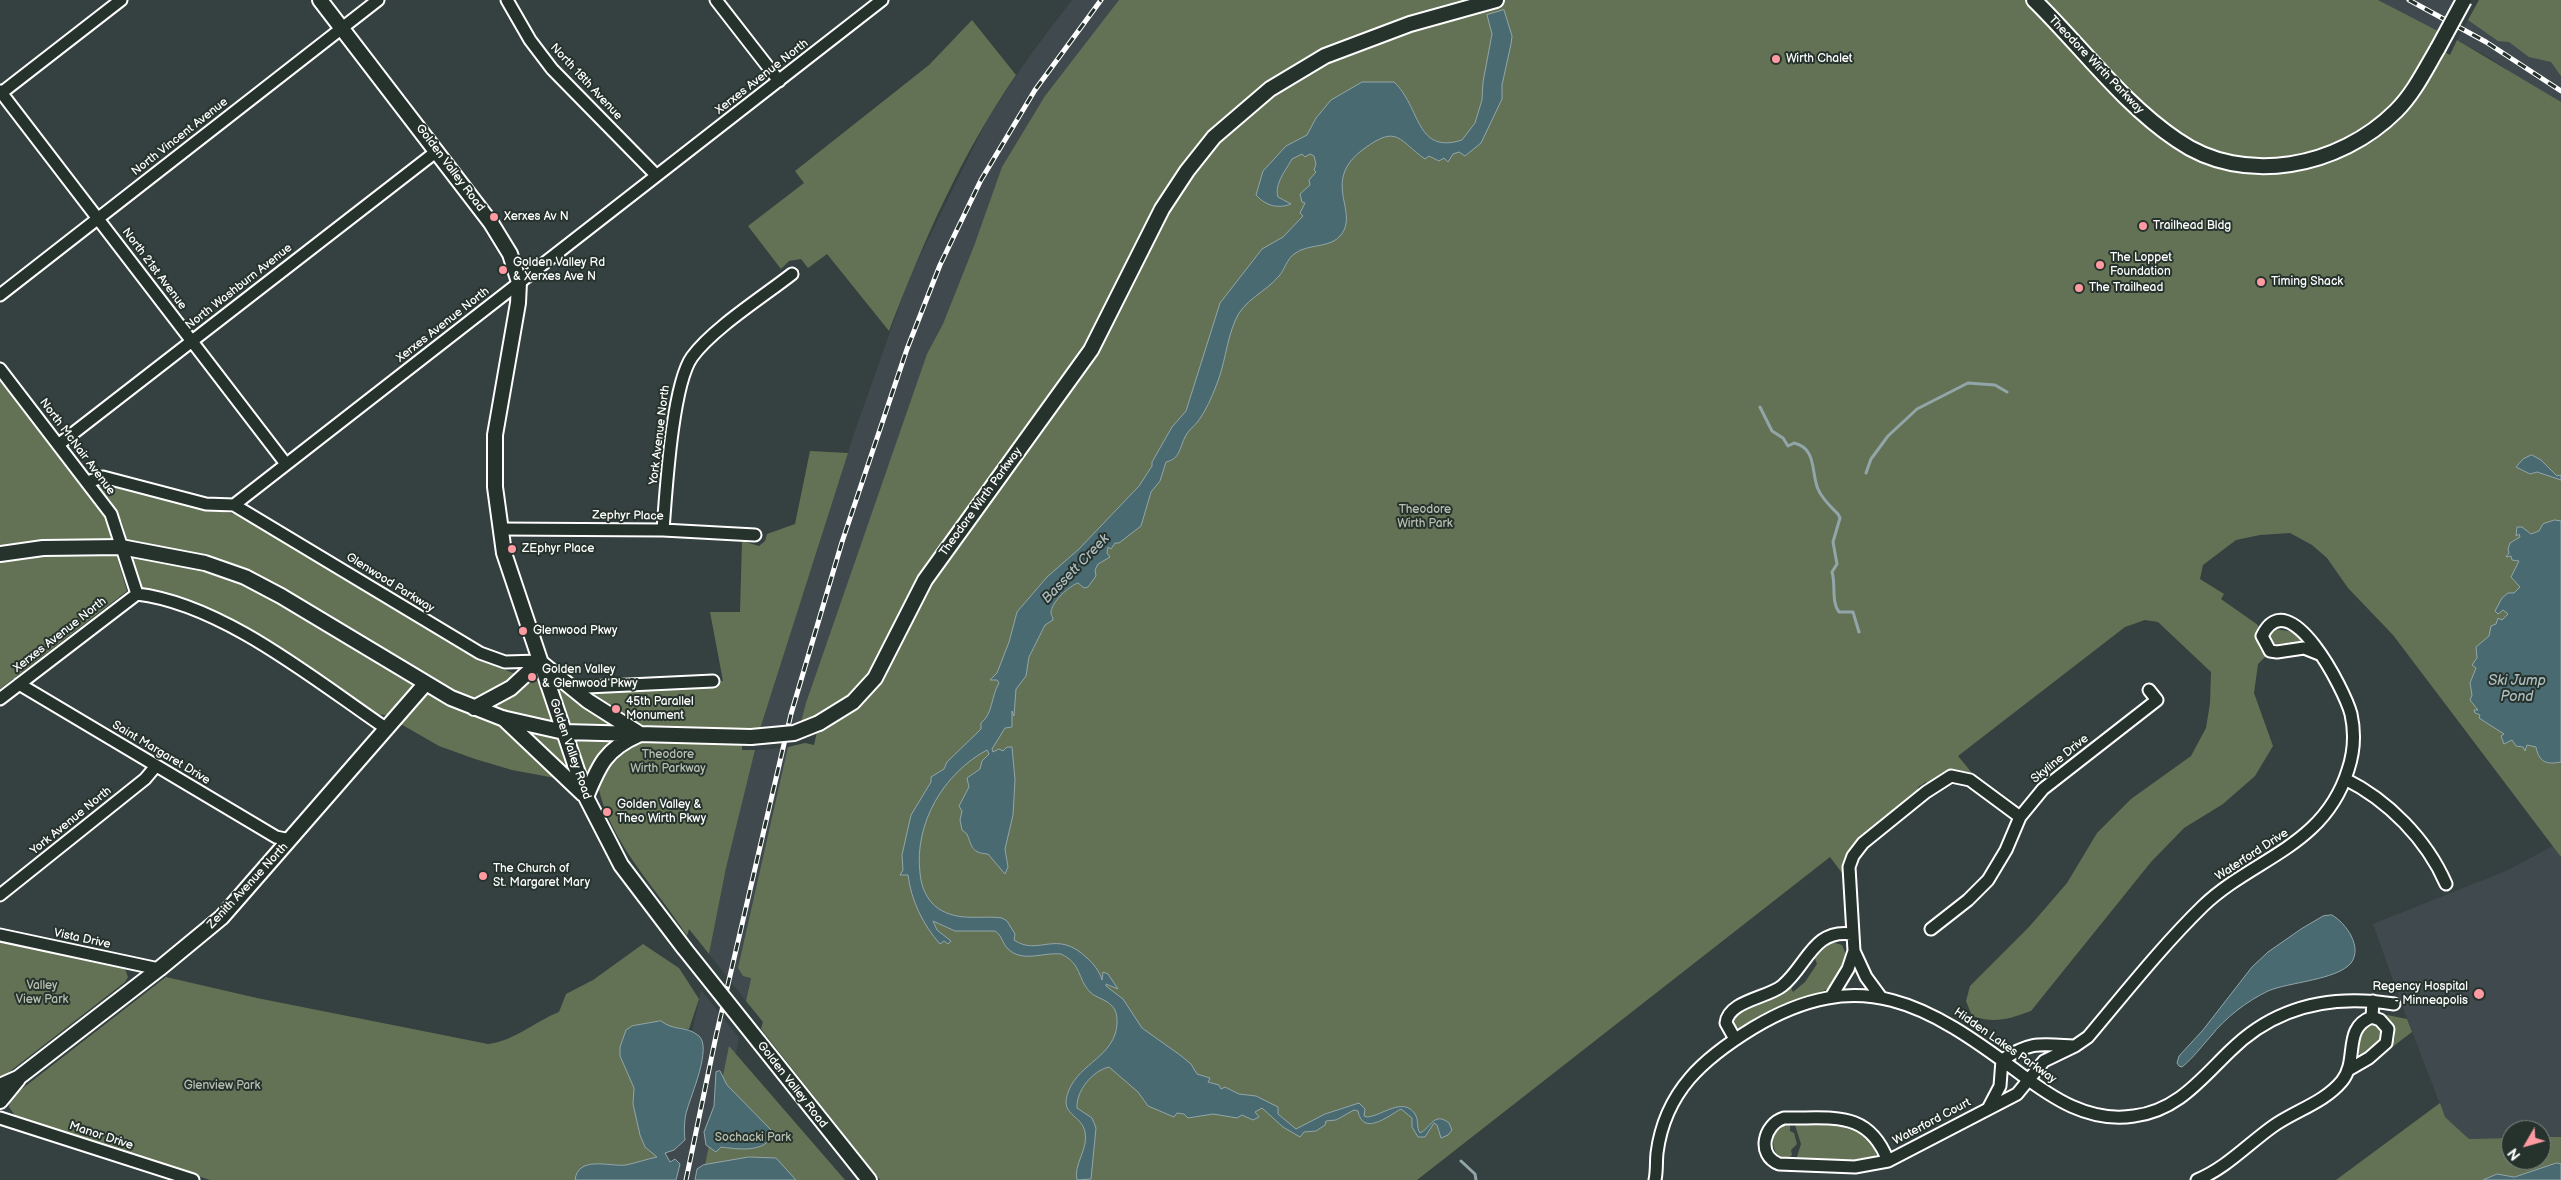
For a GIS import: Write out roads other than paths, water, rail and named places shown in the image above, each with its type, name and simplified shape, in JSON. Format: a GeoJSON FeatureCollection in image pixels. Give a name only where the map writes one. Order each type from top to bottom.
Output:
{"type":"FeatureCollection","features":[{"type":"Feature","properties":{"kind":"street"},"geometry":{"type":"LineString","coordinates":[[0,93],[121,0]]}},
{"type":"Feature","properties":{"kind":"street","name":"Golden Valley Road"},"geometry":{"type":"LineString","coordinates":[[320,0],[503,240],[518,282],[518,303],[495,435],[495,487],[500,529],[511,576],[586,797],[621,865],[684,948],[869,1180]]}},
{"type":"Feature","properties":{"kind":"street","name":"North Vincent Avenue"},"geometry":{"type":"LineString","coordinates":[[0,295],[378,0]]}},
{"type":"Feature","properties":{"kind":"street","name":"North 18th Avenue"},"geometry":{"type":"LineString","coordinates":[[507,0],[530,40],[552,69],[655,174]]}},
{"type":"Feature","properties":{"kind":"street"},"geometry":{"type":"LineString","coordinates":[[716,0],[779,81]]}},
{"type":"Feature","properties":{"kind":"street","name":"Xerxes Avenue North"},"geometry":{"type":"LineString","coordinates":[[234,504],[655,174],[779,81],[882,0]]}},
{"type":"Feature","properties":{"kind":"street","name":"Theodore Wirth Parkway"},"geometry":{"type":"LineString","coordinates":[[0,554],[43,548],[121,547],[196,561],[244,577],[296,604],[450,698],[502,718],[564,732],[751,737],[794,733],[819,723],[853,702],[875,678],[926,580],[1090,350],[1162,209],[1201,151],[1232,120],[1267,91],[1324,56],[1410,24],[1496,0]]}},
{"type":"Feature","properties":{"kind":"street","name":"Theodore Wirth Parkway"},"geometry":{"type":"LineString","coordinates":[[2034,0],[2151,121],[2194,150],[2225,162],[2268,166],[2317,158],[2372,130],[2395,112],[2410,95],[2464,0]]}},
{"type":"Feature","properties":{"kind":"street","name":"North 21st Avenue"},"geometry":{"type":"LineString","coordinates":[[0,93],[286,464]]}},
{"type":"Feature","properties":{"kind":"street","name":"North Washburn Avenue"},"geometry":{"type":"LineString","coordinates":[[58,445],[437,151]]}},
{"type":"Feature","properties":{"kind":"street","name":"York Avenue North"},"geometry":{"type":"LineString","coordinates":[[664,530],[679,388],[690,359],[707,341],[792,274]]}},
{"type":"Feature","properties":{"kind":"street","name":"North McNair Avenue"},"geometry":{"type":"LineString","coordinates":[[0,369],[111,514],[121,547]]}},
{"type":"Feature","properties":{"kind":"street"},"geometry":{"type":"LineString","coordinates":[[87,482],[103,476],[206,504],[234,504]]}},
{"type":"Feature","properties":{"kind":"street","name":"Glenwood Parkway"},"geometry":{"type":"LineString","coordinates":[[234,504],[473,649],[505,662],[540,661]]}},
{"type":"Feature","properties":{"kind":"street","name":"Zephyr Place"},"geometry":{"type":"LineString","coordinates":[[500,529],[664,530],[755,535]]}},
{"type":"Feature","properties":{"kind":"street"},"geometry":{"type":"LineString","coordinates":[[121,547],[137,594],[170,600],[234,629],[280,656],[387,729]]}},
{"type":"Feature","properties":{"kind":"street","name":"Xerxes Avenue North"},"geometry":{"type":"LineString","coordinates":[[0,699],[137,594]]}},
{"type":"Feature","properties":{"kind":"street","name":"Waterford Drive"},"geometry":{"type":"LineString","coordinates":[[2029,1080],[2044,1061],[2075,1046],[2088,1037],[2202,907],[2237,879],[2286,851],[2304,836],[2328,809],[2345,779],[2353,742],[2350,714],[2337,682],[2320,654],[2307,634],[2294,624],[2279,621],[2272,623],[2262,636],[2270,651],[2277,652],[2304,648],[2320,654]]}},
{"type":"Feature","properties":{"kind":"street"},"geometry":{"type":"LineString","coordinates":[[474,708],[512,688],[540,661],[576,691],[640,734]]}},
{"type":"Feature","properties":{"kind":"street"},"geometry":{"type":"LineString","coordinates":[[576,691],[587,687],[712,681]]}},
{"type":"Feature","properties":{"kind":"street","name":"Zenith Avenue North"},"geometry":{"type":"LineString","coordinates":[[0,1086],[18,1078],[159,969],[222,917],[426,683]]}},
{"type":"Feature","properties":{"kind":"street","name":"Saint Margaret Drive"},"geometry":{"type":"LineString","coordinates":[[19,684],[276,837],[290,840]]}},
{"type":"Feature","properties":{"kind":"street","name":"Skyline Drive"},"geometry":{"type":"LineString","coordinates":[[1931,929],[1968,900],[1988,880],[1998,866],[2020,817],[2043,789],[2157,700],[2149,690]]}},
{"type":"Feature","properties":{"kind":"street"},"geometry":{"type":"LineString","coordinates":[[502,718],[586,797],[604,759],[623,741],[640,734]]}},
{"type":"Feature","properties":{"kind":"street","name":"York Avenue North"},"geometry":{"type":"LineString","coordinates":[[0,895],[145,779],[156,766]]}},
{"type":"Feature","properties":{"kind":"street"},"geometry":{"type":"LineString","coordinates":[[1880,996],[1866,977],[1854,951],[1848,880],[1849,867],[1858,847],[1944,778],[1956,775],[1970,780],[2020,817]]}},
{"type":"Feature","properties":{"kind":"street"},"geometry":{"type":"LineString","coordinates":[[2345,779],[2371,793],[2396,814],[2434,860],[2446,884]]}},
{"type":"Feature","properties":{"kind":"street"},"geometry":{"type":"LineString","coordinates":[[1735,1039],[1726,1023],[1733,1010],[1781,987],[1821,940],[1840,932],[1852,934]]}},
{"type":"Feature","properties":{"kind":"street","name":"Vista Drive"},"geometry":{"type":"LineString","coordinates":[[0,935],[159,969]]}},
{"type":"Feature","properties":{"kind":"street"},"geometry":{"type":"LineString","coordinates":[[1831,997],[1848,969],[1854,951]]}},
{"type":"Feature","properties":{"kind":"street","name":"Hidden Lakes Parkway"},"geometry":{"type":"LineString","coordinates":[[1657,1178],[1657,1153],[1667,1116],[1678,1092],[1692,1074],[1710,1056],[1735,1039],[1794,1007],[1831,997],[1880,996],[1929,1012],[2070,1106],[2093,1115],[2112,1117],[2148,1114],[2185,1095],[2240,1041],[2273,1018],[2295,1009],[2328,1001],[2373,1001],[2394,1004]]}},
{"type":"Feature","properties":{"kind":"street"},"geometry":{"type":"LineString","coordinates":[[2372,1017],[2373,1001]]}},
{"type":"Feature","properties":{"kind":"street"},"geometry":{"type":"LineString","coordinates":[[2197,1180],[2212,1177],[2274,1126],[2318,1101],[2341,1082],[2350,1069],[2369,1058],[2386,1043],[2388,1029],[2384,1024],[2372,1017],[2365,1019],[2356,1028],[2351,1048],[2350,1069]]}},
{"type":"Feature","properties":{"kind":"street"},"geometry":{"type":"LineString","coordinates":[[2002,1060],[2024,1046],[2035,1044],[2075,1046]]}},
{"type":"Feature","properties":{"kind":"street","name":"Waterford Court"},"geometry":{"type":"LineString","coordinates":[[1990,1107],[2000,1086],[2002,1060]]}},
{"type":"Feature","properties":{"kind":"street","name":"Zenith Avenue North"},"geometry":{"type":"LineString","coordinates":[[0,1101],[18,1078]]}},
{"type":"Feature","properties":{"kind":"street","name":"Waterford Court"},"geometry":{"type":"LineString","coordinates":[[1888,1161],[1882,1144],[1873,1132],[1860,1124],[1844,1120],[1784,1118],[1775,1121],[1768,1129],[1765,1143],[1768,1154],[1773,1162],[1779,1164],[1855,1167],[1888,1161],[2017,1094],[2029,1080]]}},
{"type":"Feature","properties":{"kind":"street","name":"Manor Drive"},"geometry":{"type":"LineString","coordinates":[[0,1118],[193,1180]]}},
{"type":"Feature","properties":{"kind":"water","name":"Bassett Creek"},"geometry":{"type":"Polygon","coordinates":[[[1504,10],[1512,36],[1502,85],[1502,99],[1481,143],[1465,156],[1459,152],[1453,154],[1448,162],[1444,158],[1439,161],[1429,156],[1425,159],[1403,141],[1392,136],[1376,141],[1352,160],[1345,172],[1342,183],[1346,225],[1341,235],[1331,242],[1306,248],[1294,254],[1274,282],[1243,307],[1232,329],[1222,370],[1211,399],[1199,420],[1186,435],[1177,456],[1171,461],[1166,462],[1160,481],[1151,492],[1141,526],[1119,543],[1115,543],[1111,549],[1108,547],[1107,553],[1110,557],[1098,564],[1095,570],[1096,576],[1088,587],[1084,588],[1078,583],[1074,585],[1061,595],[1054,604],[1051,613],[1053,620],[1045,625],[1029,657],[1026,676],[1016,689],[1014,716],[1012,711],[1012,727],[1005,728],[992,749],[993,752],[999,749],[1003,751],[1007,747],[1012,747],[1015,780],[1013,815],[1005,849],[1008,867],[1005,874],[988,854],[976,851],[973,848],[967,834],[962,830],[960,820],[962,811],[959,806],[969,787],[967,778],[980,769],[982,761],[989,754],[987,750],[958,772],[935,801],[927,818],[919,854],[923,888],[931,902],[939,909],[962,917],[1002,918],[1007,921],[1015,934],[1014,940],[1023,944],[1032,946],[1057,944],[1076,949],[1094,965],[1102,980],[1103,972],[1108,974],[1118,989],[1106,984],[1106,986],[1123,999],[1142,1028],[1191,1064],[1197,1074],[1210,1078],[1208,1082],[1219,1085],[1221,1089],[1225,1087],[1239,1094],[1256,1096],[1278,1107],[1278,1114],[1296,1129],[1325,1114],[1359,1103],[1365,1109],[1364,1116],[1367,1117],[1392,1108],[1405,1107],[1410,1109],[1416,1116],[1420,1133],[1433,1122],[1440,1119],[1449,1123],[1452,1130],[1448,1135],[1441,1138],[1437,1125],[1434,1123],[1425,1137],[1418,1137],[1412,1127],[1412,1118],[1401,1109],[1383,1120],[1370,1124],[1365,1123],[1358,1111],[1354,1110],[1336,1120],[1326,1121],[1325,1125],[1316,1131],[1304,1132],[1300,1137],[1283,1127],[1262,1108],[1255,1112],[1259,1117],[1253,1120],[1242,1115],[1237,1118],[1213,1114],[1188,1118],[1184,1114],[1177,1113],[1174,1117],[1148,1106],[1138,1092],[1109,1067],[1091,1077],[1082,1089],[1077,1102],[1077,1108],[1092,1118],[1096,1128],[1091,1179],[1077,1180],[1077,1168],[1086,1138],[1083,1126],[1068,1110],[1066,1098],[1074,1081],[1110,1044],[1115,1035],[1117,1024],[1115,1010],[1110,1004],[1090,992],[1073,962],[1061,954],[1020,955],[1008,949],[995,931],[955,931],[933,921],[937,930],[951,941],[948,944],[944,941],[940,944],[928,929],[919,912],[912,894],[908,875],[900,875],[903,870],[902,855],[911,815],[931,782],[931,777],[944,769],[947,762],[981,729],[981,723],[988,715],[999,683],[997,680],[990,680],[997,673],[1009,642],[1017,612],[1047,577],[1079,549],[1139,486],[1152,466],[1152,462],[1172,427],[1186,411],[1220,303],[1262,249],[1283,237],[1303,216],[1300,213],[1305,203],[1302,202],[1300,194],[1310,185],[1309,180],[1316,172],[1314,170],[1316,164],[1314,156],[1310,154],[1305,157],[1302,154],[1292,159],[1284,172],[1277,192],[1278,197],[1291,204],[1286,206],[1272,206],[1256,195],[1263,171],[1286,146],[1307,135],[1316,118],[1331,100],[1362,82],[1394,82],[1403,92],[1420,126],[1427,135],[1435,141],[1447,143],[1462,140],[1475,123],[1482,100],[1483,82],[1492,34],[1487,15],[1504,10]]]}},
{"type":"Feature","properties":{"kind":"water"},"geometry":{"type":"Polygon","coordinates":[[[2532,455],[2541,460],[2557,476],[2561,475],[2561,480],[2537,472],[2530,474],[2516,467],[2523,459],[2532,455]]]}},
{"type":"Feature","properties":{"kind":"water","name":"Ski Jump Pond"},"geometry":{"type":"Polygon","coordinates":[[[2555,520],[2561,521],[2561,762],[2547,763],[2541,759],[2536,747],[2527,745],[2525,751],[2523,747],[2516,746],[2512,740],[2504,744],[2501,736],[2504,734],[2479,718],[2480,715],[2475,713],[2474,710],[2478,710],[2470,700],[2472,695],[2470,683],[2476,668],[2472,665],[2477,658],[2476,647],[2489,636],[2491,626],[2496,624],[2498,618],[2502,620],[2508,614],[2503,610],[2498,614],[2495,611],[2502,598],[2508,593],[2514,593],[2520,587],[2511,577],[2519,561],[2512,560],[2511,556],[2506,557],[2509,553],[2510,543],[2520,537],[2519,534],[2516,536],[2517,527],[2522,527],[2531,534],[2539,531],[2543,524],[2555,520]]]}},
{"type":"Feature","properties":{"kind":"water"},"geometry":{"type":"Polygon","coordinates":[[[2332,915],[2347,929],[2354,943],[2354,957],[2351,963],[2335,973],[2277,988],[2252,1000],[2223,1023],[2182,1067],[2179,1066],[2177,1063],[2179,1056],[2203,1030],[2252,967],[2268,952],[2301,929],[2323,916],[2332,915]]]}},
{"type":"Feature","properties":{"kind":"water"},"geometry":{"type":"Polygon","coordinates":[[[661,1021],[699,1036],[703,1051],[699,1072],[685,1117],[685,1140],[674,1150],[665,1153],[670,1162],[675,1159],[680,1164],[676,1180],[575,1180],[577,1172],[582,1167],[588,1165],[626,1165],[657,1157],[645,1147],[640,1135],[633,1104],[634,1088],[620,1056],[620,1047],[626,1030],[632,1026],[661,1021]]]}},
{"type":"Feature","properties":{"kind":"water"},"geometry":{"type":"Polygon","coordinates":[[[720,1071],[727,1085],[773,1132],[765,1144],[751,1149],[721,1147],[716,1152],[706,1145],[704,1132],[714,1106],[716,1072],[720,1071]]]}},
{"type":"Feature","properties":{"kind":"water"},"geometry":{"type":"Polygon","coordinates":[[[749,1157],[776,1158],[796,1180],[695,1180],[697,1169],[703,1165],[749,1157]]]}},
{"type":"Feature","properties":{"kind":"water"},"geometry":{"type":"Polygon","coordinates":[[[2561,1164],[2561,1180],[2483,1180],[2497,1174],[2514,1177],[2536,1170],[2551,1170],[2551,1165],[2561,1164]]]}},
{"type":"Feature","properties":{"kind":"waterway"},"geometry":{"type":"LineString","coordinates":[[1866,473],[1871,459],[1888,436],[1917,409],[1968,383],[1995,385],[2007,392]]}},
{"type":"Feature","properties":{"kind":"waterway"},"geometry":{"type":"LineString","coordinates":[[1760,407],[1772,431],[1783,438],[1788,446],[1794,443],[1806,450],[1812,462],[1820,493],[1840,518],[1833,542],[1837,564],[1832,572],[1834,598],[1839,612],[1853,612],[1859,632]]}},
{"type":"Feature","properties":{"kind":"waterway"},"geometry":{"type":"LineString","coordinates":[[1461,1161],[1475,1174],[1476,1180]]}},
{"type":"Feature","properties":{"kind":"railway"},"geometry":{"type":"LineString","coordinates":[[686,1180],[716,1036],[791,714],[842,542],[907,349],[940,265],[981,180],[1035,90],[1101,0]]}},
{"type":"Feature","properties":{"kind":"railway"},"geometry":{"type":"LineString","coordinates":[[2409,0],[2486,42],[2561,91]]}},
{"type":"Feature","properties":{"kind":"place","name":"Wirth Chalet"},"geometry":{"type":"Point","coordinates":[1776,59]}},
{"type":"Feature","properties":{"kind":"place","name":"Xerxes Av N"},"geometry":{"type":"Point","coordinates":[494,217]}},
{"type":"Feature","properties":{"kind":"place","name":"Trailhead Bldg"},"geometry":{"type":"Point","coordinates":[2143,226]}},
{"type":"Feature","properties":{"kind":"place","name":"The Loppet Foundation"},"geometry":{"type":"Point","coordinates":[2100,265]}},
{"type":"Feature","properties":{"kind":"place","name":"Golden Valley Rd & Xerxes Ave N"},"geometry":{"type":"Point","coordinates":[503,270]}},
{"type":"Feature","properties":{"kind":"place","name":"Timing Shack"},"geometry":{"type":"Point","coordinates":[2261,282]}},
{"type":"Feature","properties":{"kind":"place","name":"The Trailhead"},"geometry":{"type":"Point","coordinates":[2079,288]}},
{"type":"Feature","properties":{"kind":"place","name":"ZEphyr Place"},"geometry":{"type":"Point","coordinates":[512,549]}},
{"type":"Feature","properties":{"kind":"place","name":"Glenwood Pkwy"},"geometry":{"type":"Point","coordinates":[523,631]}},
{"type":"Feature","properties":{"kind":"place","name":"Golden Valley & Glenwood Pkwy"},"geometry":{"type":"Point","coordinates":[532,677]}},
{"type":"Feature","properties":{"kind":"place","name":"45th Parallel Monument"},"geometry":{"type":"Point","coordinates":[616,709]}},
{"type":"Feature","properties":{"kind":"place","name":"Golden Valley & Theo Wirth Pkwy"},"geometry":{"type":"Point","coordinates":[607,812]}},
{"type":"Feature","properties":{"kind":"place","name":"The Church of St. Margaret Mary"},"geometry":{"type":"Point","coordinates":[483,876]}},
{"type":"Feature","properties":{"kind":"place","name":"Regency Hospital - Minneapolis"},"geometry":{"type":"Point","coordinates":[2479,994]}},
{"type":"Feature","properties":{"kind":"park label","name":"Theodore Wirth Park"},"geometry":{"type":"Point","coordinates":[1425,517]}},
{"type":"Feature","properties":{"kind":"park label","name":"Valley View Park"},"geometry":{"type":"Point","coordinates":[42,993]}},
{"type":"Feature","properties":{"kind":"park label","name":"Glenview Park"},"geometry":{"type":"Point","coordinates":[222,1086]}},
{"type":"Feature","properties":{"kind":"park label","name":"Sochacki Park"},"geometry":{"type":"Point","coordinates":[753,1138]}}]}
